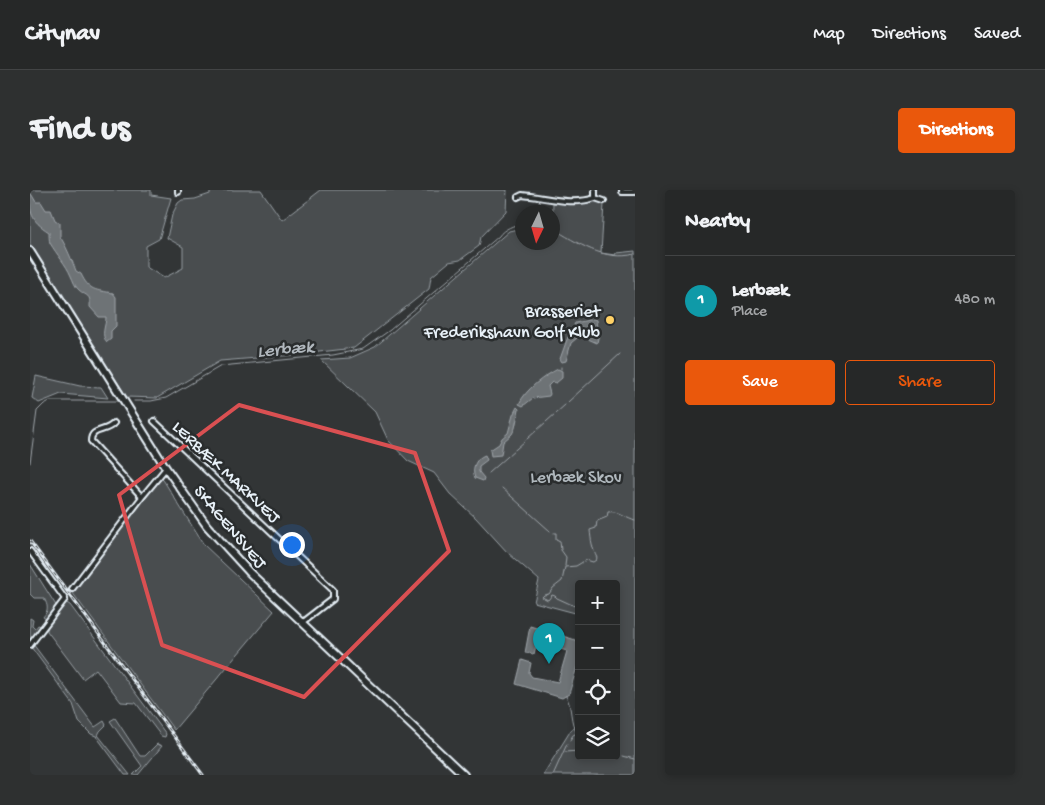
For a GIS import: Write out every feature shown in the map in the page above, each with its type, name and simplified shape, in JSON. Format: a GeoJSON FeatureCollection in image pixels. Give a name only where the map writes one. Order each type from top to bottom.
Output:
{"type":"FeatureCollection","features":[{"type":"Feature","properties":{"kind":"main road","name":"SKAGENSVEJ"},"geometry":{"type":"LineString","coordinates":[[30,251],[166,468],[198,514],[231,553],[302,623],[464,775]]}},
{"type":"Feature","properties":{"kind":"street"},"geometry":{"type":"LineString","coordinates":[[595,190],[595,198]]}},
{"type":"Feature","properties":{"kind":"street"},"geometry":{"type":"LineString","coordinates":[[622,190],[622,192],[635,192]]}},
{"type":"Feature","properties":{"kind":"street"},"geometry":{"type":"LineString","coordinates":[[518,197],[522,195],[550,200],[577,201],[595,198],[604,201]]}},
{"type":"Feature","properties":{"kind":"street","name":"LERBÆK MARKVEJ"},"geometry":{"type":"LineString","coordinates":[[154,421],[333,590],[333,599],[302,623]]}},
{"type":"Feature","properties":{"kind":"street"},"geometry":{"type":"LineString","coordinates":[[114,423],[106,429],[94,432],[91,435],[91,441],[142,498]]}},
{"type":"Feature","properties":{"kind":"street"},"geometry":{"type":"LineString","coordinates":[[72,589],[166,468]]}},
{"type":"Feature","properties":{"kind":"street"},"geometry":{"type":"LineString","coordinates":[[30,552],[65,599],[30,645]]}},
{"type":"Feature","properties":{"kind":"highlighted area"},"geometry":{"type":"Polygon","coordinates":[[[239,405],[415,453],[449,551],[304,697],[162,645],[119,495],[239,405]]]}},
{"type":"Feature","properties":{"kind":"green space"},"geometry":{"type":"Polygon","coordinates":[[[30,190],[151,190],[151,195],[171,198],[159,239],[146,246],[146,267],[164,278],[183,268],[183,247],[167,238],[172,215],[178,203],[182,200],[195,199],[210,194],[210,190],[261,190],[282,220],[321,190],[507,190],[506,211],[481,237],[479,246],[460,260],[449,262],[431,277],[429,289],[354,348],[220,361],[157,398],[127,397],[30,244],[30,190]]]}},
{"type":"Feature","properties":{"kind":"green space","name":"Lerbæk Skov"},"geometry":{"type":"Polygon","coordinates":[[[592,201],[604,204],[601,253],[615,255],[616,253],[635,251],[635,775],[543,775],[571,730],[575,727],[575,760],[620,760],[620,580],[575,580],[575,613],[534,602],[539,580],[508,553],[476,518],[450,494],[434,473],[408,461],[388,440],[375,412],[321,360],[350,358],[375,347],[509,231],[515,230],[515,250],[560,250],[560,205],[553,205],[553,203],[587,203],[592,201]]]}},
{"type":"Feature","properties":{"kind":"green space"},"geometry":{"type":"Polygon","coordinates":[[[36,376],[80,386],[101,387],[108,398],[61,394],[39,403],[32,398],[36,376]]]}},
{"type":"Feature","properties":{"kind":"green space"},"geometry":{"type":"Polygon","coordinates":[[[162,478],[204,545],[274,611],[174,730],[72,592],[162,478]]]}},
{"type":"Feature","properties":{"kind":"green space"},"geometry":{"type":"Polygon","coordinates":[[[30,564],[57,607],[30,643],[30,618],[33,620],[32,626],[35,629],[38,625],[41,626],[46,619],[43,617],[47,608],[44,598],[34,598],[30,594],[30,564]]]}},
{"type":"Feature","properties":{"kind":"green space"},"geometry":{"type":"Polygon","coordinates":[[[65,602],[70,605],[166,734],[165,737],[161,736],[136,703],[121,702],[96,669],[83,679],[47,631],[47,626],[65,602]]]}},
{"type":"Feature","properties":{"kind":"green space"},"geometry":{"type":"Polygon","coordinates":[[[33,644],[95,727],[104,721],[106,725],[98,735],[130,775],[125,775],[96,736],[91,734],[79,722],[73,704],[31,647],[33,644]]]}},
{"type":"Feature","properties":{"kind":"green space"},"geometry":{"type":"Polygon","coordinates":[[[115,718],[140,756],[145,756],[157,744],[162,746],[138,775],[133,775],[142,766],[110,721],[115,718]]]}},
{"type":"Feature","properties":{"kind":"shaded area"},"geometry":{"type":"Polygon","coordinates":[[[30,192],[36,202],[41,202],[46,210],[51,210],[55,220],[60,223],[60,237],[76,271],[81,274],[90,287],[113,293],[116,297],[116,326],[111,331],[111,339],[107,342],[104,336],[106,317],[99,317],[90,307],[88,296],[76,287],[67,267],[50,243],[49,232],[35,220],[31,211],[30,192]]]}},
{"type":"Feature","properties":{"kind":"shaded area"},"geometry":{"type":"Polygon","coordinates":[[[596,320],[599,333],[597,343],[588,339],[574,325],[575,323],[596,320]]]}},
{"type":"Feature","properties":{"kind":"shaded area"},"geometry":{"type":"Polygon","coordinates":[[[571,333],[577,338],[571,343],[566,361],[562,362],[560,359],[571,333]]]}},
{"type":"Feature","properties":{"kind":"shaded area"},"geometry":{"type":"Polygon","coordinates":[[[558,369],[562,371],[562,378],[548,386],[549,396],[533,398],[523,406],[519,404],[526,393],[536,384],[558,369]]]}},
{"type":"Feature","properties":{"kind":"shaded area"},"geometry":{"type":"Polygon","coordinates":[[[517,407],[519,409],[515,428],[512,434],[503,442],[501,455],[491,456],[490,450],[499,444],[508,433],[517,407]]]}},
{"type":"Feature","properties":{"kind":"shaded area"},"geometry":{"type":"Polygon","coordinates":[[[485,455],[487,460],[479,466],[479,472],[484,478],[483,481],[475,478],[474,467],[477,461],[485,455]]]}},
{"type":"Feature","properties":{"kind":"shaded area"},"geometry":{"type":"Polygon","coordinates":[[[530,626],[575,640],[575,674],[569,694],[562,698],[516,684],[522,660],[531,663],[529,673],[532,677],[558,682],[567,651],[537,642],[534,654],[525,653],[530,626]]]}},
{"type":"Feature","properties":{"kind":"waterway","name":"Lerbæk"},"geometry":{"type":"LineString","coordinates":[[134,401],[151,401],[166,398],[221,366],[333,355],[363,349],[390,330],[503,231],[515,225]]}},
{"type":"Feature","properties":{"kind":"waterway","name":"Lerbæk"},"geometry":{"type":"LineString","coordinates":[[560,233],[592,250],[602,253],[624,256],[635,254]]}},
{"type":"Feature","properties":{"kind":"waterway"},"geometry":{"type":"LineString","coordinates":[[568,402],[620,354]]}},
{"type":"Feature","properties":{"kind":"waterway","name":"Lerbæk"},"geometry":{"type":"LineString","coordinates":[[30,463],[37,411],[44,404],[50,401],[119,401]]}},
{"type":"Feature","properties":{"kind":"waterway"},"geometry":{"type":"LineString","coordinates":[[527,439],[565,405]]}},
{"type":"Feature","properties":{"kind":"waterway"},"geometry":{"type":"LineString","coordinates":[[489,473],[525,441]]}},
{"type":"Feature","properties":{"kind":"waterway"},"geometry":{"type":"LineString","coordinates":[[502,488],[550,531]]}},
{"type":"Feature","properties":{"kind":"waterway"},"geometry":{"type":"LineString","coordinates":[[575,606],[552,595],[548,600],[542,597],[549,594],[562,581],[565,567],[576,566],[586,560],[593,562],[596,560],[590,530],[596,528],[597,521],[607,517],[608,512],[618,513],[635,520]]}},
{"type":"Feature","properties":{"kind":"waterway"},"geometry":{"type":"LineString","coordinates":[[554,533],[556,533],[556,539],[560,541],[561,550],[566,557],[565,566]]}},
{"type":"Feature","properties":{"kind":"waterway"},"geometry":{"type":"LineString","coordinates":[[566,696],[575,729]]}},
{"type":"Feature","properties":{"kind":"waterway"},"geometry":{"type":"LineString","coordinates":[[570,740],[575,734]]}},
{"type":"Feature","properties":{"kind":"waterway"},"geometry":{"type":"LineString","coordinates":[[553,775],[567,744]]}},
{"type":"Feature","properties":{"kind":"waterway"},"geometry":{"type":"LineString","coordinates":[[565,752],[575,751]]}},
{"type":"Feature","properties":{"kind":"waterway"},"geometry":{"type":"LineString","coordinates":[[624,756],[635,759]]}},
{"type":"Feature","properties":{"kind":"railway"},"geometry":{"type":"LineString","coordinates":[[30,541],[203,775]]}},
{"type":"Feature","properties":{"kind":"place","name":"Brasseriet Frederikshavn Golf Klub"},"geometry":{"type":"Point","coordinates":[610,320]}},
{"type":"Feature","properties":{"kind":"place","name":"Lerbæk"},"geometry":{"type":"Point","coordinates":[549,664]}}]}
